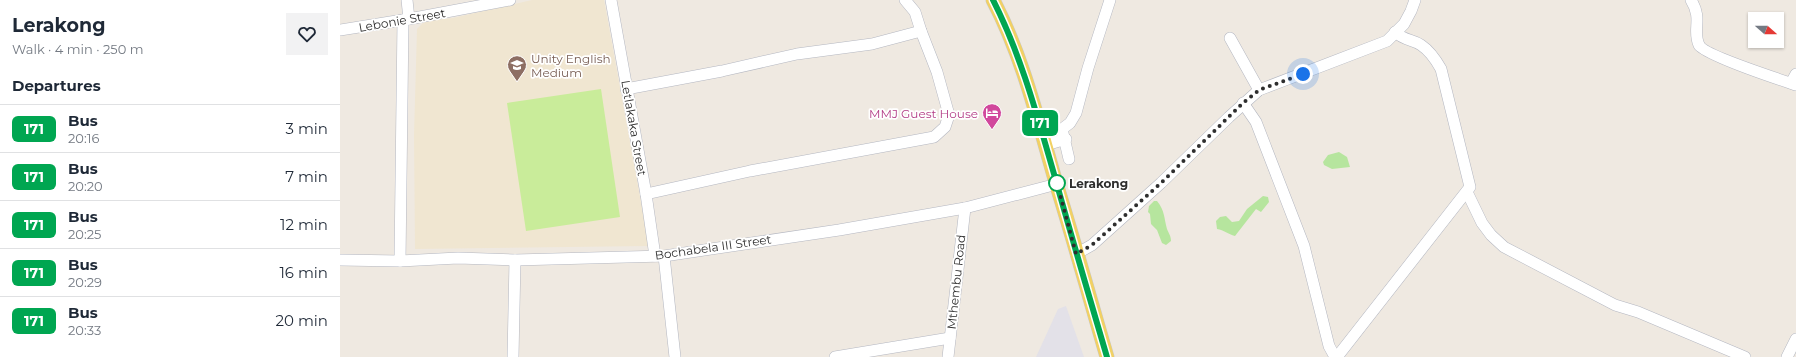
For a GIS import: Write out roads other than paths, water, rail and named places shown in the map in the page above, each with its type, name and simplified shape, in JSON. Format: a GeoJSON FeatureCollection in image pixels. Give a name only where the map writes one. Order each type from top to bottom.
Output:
{"type":"FeatureCollection","features":[{"type":"Feature","properties":{"kind":"main road"},"geometry":{"type":"LineString","coordinates":[[993,0],[1012,41],[1046,145],[1076,254],[1107,357]]}},
{"type":"Feature","properties":{"kind":"street"},"geometry":{"type":"LineString","coordinates":[[400,261],[407,0]]}},
{"type":"Feature","properties":{"kind":"street","name":"Lebonie Street"},"geometry":{"type":"LineString","coordinates":[[340,30],[510,0]]}},
{"type":"Feature","properties":{"kind":"street","name":"Letlakaka Street"},"geometry":{"type":"LineString","coordinates":[[611,0],[646,194],[660,256],[675,357]]}},
{"type":"Feature","properties":{"kind":"street"},"geometry":{"type":"LineString","coordinates":[[646,194],[750,171],[934,137],[945,127],[949,115],[937,72],[920,32],[915,12],[905,0]]}},
{"type":"Feature","properties":{"kind":"street"},"geometry":{"type":"LineString","coordinates":[[1069,159],[1066,139],[1062,128],[1070,123],[1076,113],[1088,68],[1110,0]]}},
{"type":"Feature","properties":{"kind":"street"},"geometry":{"type":"LineString","coordinates":[[1076,254],[1092,245],[1161,183],[1243,103],[1259,90],[1387,41],[1404,24],[1415,0]]}},
{"type":"Feature","properties":{"kind":"street"},"geometry":{"type":"LineString","coordinates":[[1691,0],[1698,12],[1698,38],[1699,44],[1703,50],[1794,80]]}},
{"type":"Feature","properties":{"kind":"street"},"geometry":{"type":"LineString","coordinates":[[626,89],[797,54],[872,44],[920,32]]}},
{"type":"Feature","properties":{"kind":"street"},"geometry":{"type":"LineString","coordinates":[[1243,103],[1256,122],[1304,246],[1329,346],[1336,357],[1470,187],[1441,69],[1434,57],[1420,44],[1403,39],[1395,32]]}},
{"type":"Feature","properties":{"kind":"street"},"geometry":{"type":"LineString","coordinates":[[1230,38],[1259,90]]}},
{"type":"Feature","properties":{"kind":"street"},"geometry":{"type":"LineString","coordinates":[[1046,145],[1066,139]]}},
{"type":"Feature","properties":{"kind":"street","name":"Bochabela III Street"},"geometry":{"type":"LineString","coordinates":[[340,260],[400,261],[458,258],[515,260],[660,256],[839,230],[964,208],[1057,184]]}},
{"type":"Feature","properties":{"kind":"street"},"geometry":{"type":"LineString","coordinates":[[1467,192],[1482,223],[1491,235],[1504,247],[1615,305],[1638,312],[1745,357]]}},
{"type":"Feature","properties":{"kind":"street","name":"Mthembu Road"},"geometry":{"type":"LineString","coordinates":[[948,357],[964,208]]}},
{"type":"Feature","properties":{"kind":"street"},"geometry":{"type":"LineString","coordinates":[[513,357],[515,260]]}},
{"type":"Feature","properties":{"kind":"street"},"geometry":{"type":"LineString","coordinates":[[834,357],[950,338]]}},
{"type":"Feature","properties":{"kind":"street"},"geometry":{"type":"LineString","coordinates":[[1787,357],[1796,339]]}},
{"type":"Feature","properties":{"kind":"place","name":"Unity English Medium"},"geometry":{"type":"Point","coordinates":[517,82]}},
{"type":"Feature","properties":{"kind":"place","name":"MMJ Guest House"},"geometry":{"type":"Point","coordinates":[992,130]}},
{"type":"Feature","properties":{"kind":"place","name":"Lerakong"},"geometry":{"type":"Point","coordinates":[1057,183]}}]}
